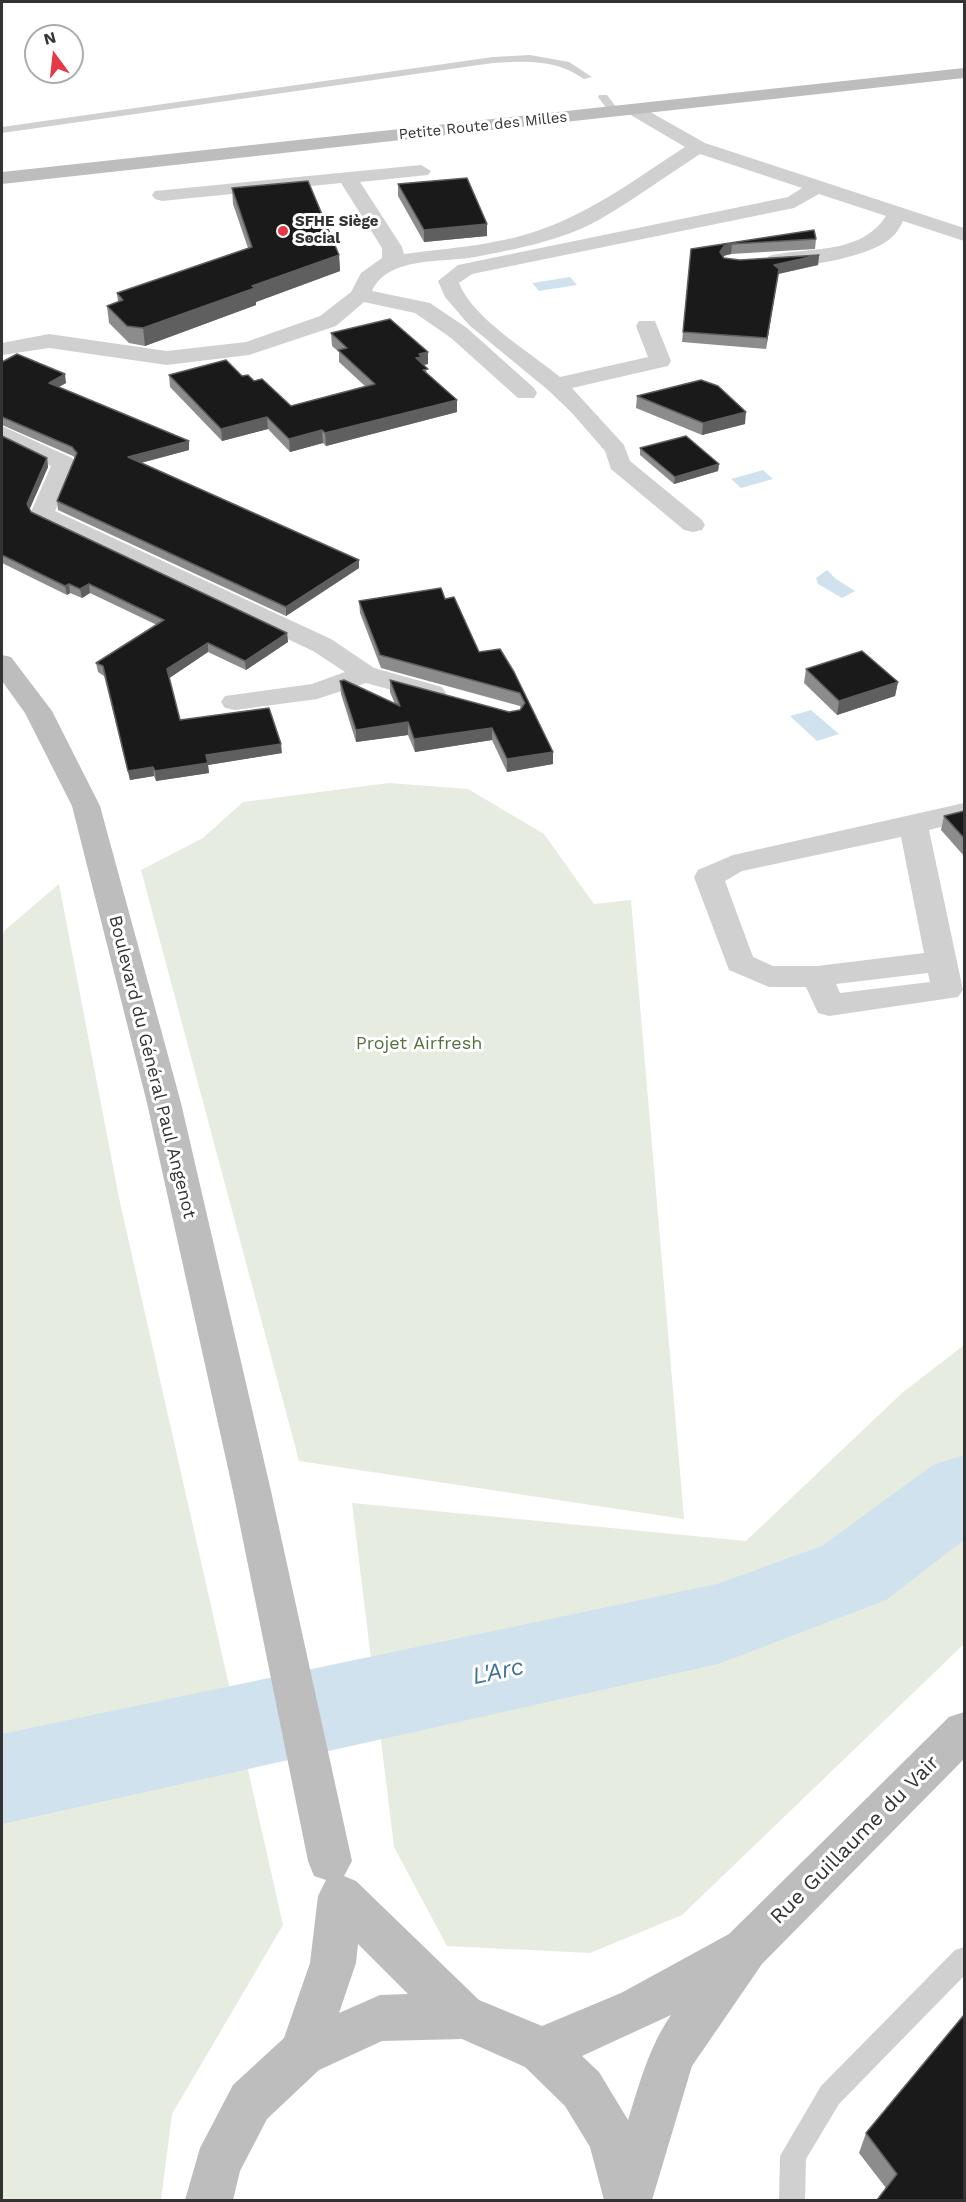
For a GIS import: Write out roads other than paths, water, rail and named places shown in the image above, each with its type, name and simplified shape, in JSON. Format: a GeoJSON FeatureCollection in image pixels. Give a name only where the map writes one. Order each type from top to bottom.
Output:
{"type":"FeatureCollection","features":[{"type":"Feature","properties":{"kind":"main road","name":"Petite Route des Milles"},"geometry":{"type":"LineString","coordinates":[[2,178],[609,104],[636,110],[964,73]]}},
{"type":"Feature","properties":{"kind":"main road","name":"Boulevard du Général Paul Angenot"},"geometry":{"type":"LineString","coordinates":[[2,663],[38,711],[61,752],[86,806],[164,1103],[252,1491],[330,1861]]}},
{"type":"Feature","properties":{"kind":"main road","name":"Rue Guillaume du Vair"},"geometry":{"type":"LineString","coordinates":[[629,2198],[672,2054],[746,1948],[964,1731]]}},
{"type":"Feature","properties":{"kind":"main road"},"geometry":{"type":"LineString","coordinates":[[302,2053],[333,1963],[340,1896],[463,2016],[542,2050],[582,2089],[612,2138],[629,2198]]}},
{"type":"Feature","properties":{"kind":"main road","name":"Rue Guillaume du Vair"},"geometry":{"type":"LineString","coordinates":[[542,2050],[637,2009],[746,1948]]}},
{"type":"Feature","properties":{"kind":"main road"},"geometry":{"type":"LineString","coordinates":[[209,2200],[217,2165],[250,2102],[302,2053],[380,2018],[463,2016]]}},
{"type":"Feature","properties":{"kind":"street"},"geometry":{"type":"LineString","coordinates":[[636,110],[698,147],[814,188],[964,235]]}},
{"type":"Feature","properties":{"kind":"street"},"geometry":{"type":"LineString","coordinates":[[2,349],[49,341],[167,358],[249,348],[328,321],[360,295],[368,277],[391,262],[472,251],[549,234],[588,217],[698,147]]}},
{"type":"Feature","properties":{"kind":"street"},"geometry":{"type":"LineString","coordinates":[[162,195],[421,171]]}},
{"type":"Feature","properties":{"kind":"street"},"geometry":{"type":"LineString","coordinates":[[347,177],[385,239],[393,247],[394,255],[391,262]]}},
{"type":"Feature","properties":{"kind":"street"},"geometry":{"type":"LineString","coordinates":[[693,525],[619,464],[616,450],[556,386],[480,323],[448,289],[448,281],[465,269],[794,202],[814,188]]}},
{"type":"Feature","properties":{"kind":"street"},"geometry":{"type":"LineString","coordinates":[[621,255],[808,214],[850,199]]}},
{"type":"Feature","properties":{"kind":"street"},"geometry":{"type":"LineString","coordinates":[[754,261],[812,259],[856,247],[884,234],[897,215]]}},
{"type":"Feature","properties":{"kind":"street"},"geometry":{"type":"LineString","coordinates":[[360,295],[422,308],[459,333],[526,393]]}},
{"type":"Feature","properties":{"kind":"street"},"geometry":{"type":"LineString","coordinates":[[556,386],[660,361],[647,326]]}},
{"type":"Feature","properties":{"kind":"street"},"geometry":{"type":"LineString","coordinates":[[2,433],[64,463],[42,514],[322,645],[365,674],[454,699]]}},
{"type":"Feature","properties":{"kind":"street"},"geometry":{"type":"LineString","coordinates":[[236,702],[316,691],[365,674]]}},
{"type":"Feature","properties":{"kind":"street"},"geometry":{"type":"LineString","coordinates":[[913,825],[947,990],[829,1005],[817,976],[769,977],[740,963],[709,877],[733,864],[964,812]]}},
{"type":"Feature","properties":{"kind":"lane"},"geometry":{"type":"LineString","coordinates":[[2,130],[493,60],[541,57],[564,63],[587,77]]}},
{"type":"Feature","properties":{"kind":"lane"},"geometry":{"type":"LineString","coordinates":[[792,2200],[793,2156],[830,2095],[964,1959]]}},
{"type":"Feature","properties":{"kind":"water"},"geometry":{"type":"Polygon","coordinates":[[[570,277],[577,285],[539,291],[532,283],[570,277]]]}},
{"type":"Feature","properties":{"kind":"water"},"geometry":{"type":"Polygon","coordinates":[[[763,470],[773,479],[741,488],[731,479],[763,470]]]}},
{"type":"Feature","properties":{"kind":"water"},"geometry":{"type":"Polygon","coordinates":[[[827,570],[836,579],[855,591],[842,598],[818,584],[816,578],[827,570]]]}},
{"type":"Feature","properties":{"kind":"water"},"geometry":{"type":"Polygon","coordinates":[[[811,710],[839,734],[817,741],[790,716],[811,710]]]}},
{"type":"Feature","properties":{"kind":"waterway","name":"L'Arc"},"geometry":{"type":"LineString","coordinates":[[2,1779],[718,1624],[854,1573],[964,1491]]}},
{"type":"Feature","properties":{"kind":"place","name":"SFHE Siège Social"},"geometry":{"type":"Point","coordinates":[283,231]}},
{"type":"Feature","properties":{"kind":"park label","name":"Projet Airfresh"},"geometry":{"type":"Point","coordinates":[419,1044]}}]}
